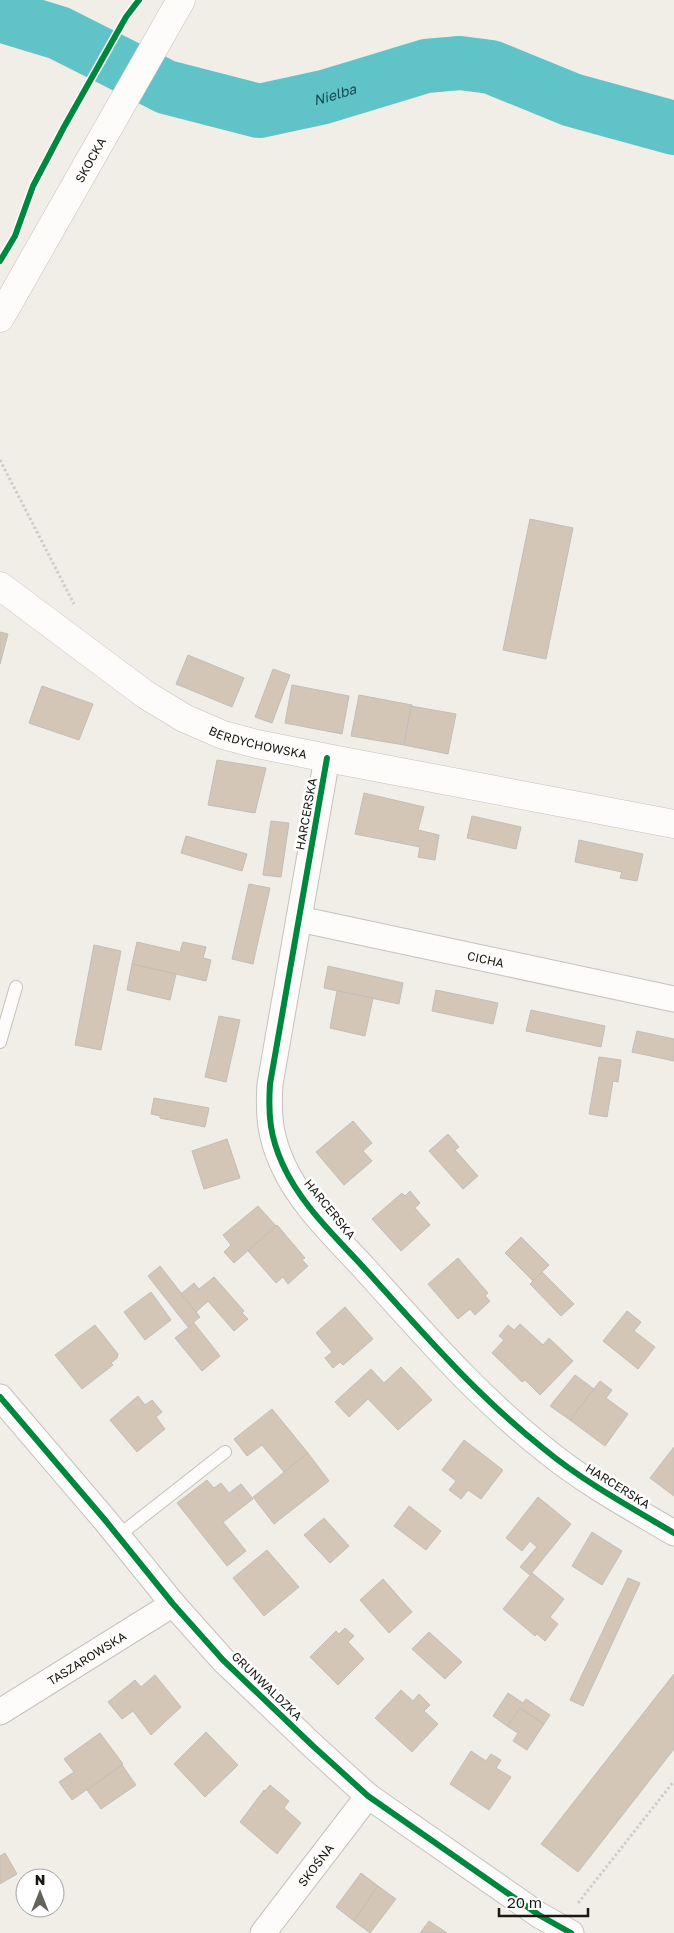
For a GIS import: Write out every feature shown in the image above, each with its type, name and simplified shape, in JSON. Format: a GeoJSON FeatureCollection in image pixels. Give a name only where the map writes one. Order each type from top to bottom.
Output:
{"type":"FeatureCollection","features":[{"type":"Feature","properties":{"kind":"street","name":"SKOCKA"},"geometry":{"type":"LineString","coordinates":[[0,318],[181,0]]}},
{"type":"Feature","properties":{"kind":"street","name":"BERDYCHOWSKA"},"geometry":{"type":"LineString","coordinates":[[0,586],[146,695],[184,718],[223,734],[248,742],[327,758],[674,824]]}},
{"type":"Feature","properties":{"kind":"street","name":"HARCERSKA"},"geometry":{"type":"LineString","coordinates":[[327,758],[270,1084],[268,1111],[272,1138],[283,1166],[303,1197],[333,1233],[453,1367],[496,1408],[545,1450],[584,1479],[674,1533]]}},
{"type":"Feature","properties":{"kind":"street","name":"CICHA"},"geometry":{"type":"LineString","coordinates":[[299,919],[674,999]]}},
{"type":"Feature","properties":{"kind":"street","name":"GRUNWALDZKA"},"geometry":{"type":"LineString","coordinates":[[0,1397],[173,1604],[223,1660],[368,1796],[539,1915],[572,1933]]}},
{"type":"Feature","properties":{"kind":"street","name":"TASZAROWSKA"},"geometry":{"type":"LineString","coordinates":[[0,1712],[173,1604]]}},
{"type":"Feature","properties":{"kind":"street","name":"SKOŚNA"},"geometry":{"type":"LineString","coordinates":[[263,1933],[368,1796]]}},
{"type":"Feature","properties":{"kind":"lane"},"geometry":{"type":"LineString","coordinates":[[0,1042],[16,987]]}},
{"type":"Feature","properties":{"kind":"lane"},"geometry":{"type":"LineString","coordinates":[[118,1536],[225,1452]]}},
{"type":"Feature","properties":{"kind":"path"},"geometry":{"type":"LineString","coordinates":[[0,460],[78,610]]}},
{"type":"Feature","properties":{"kind":"path"},"geometry":{"type":"LineString","coordinates":[[578,1903],[674,1781]]}},
{"type":"Feature","properties":{"kind":"building"},"geometry":{"type":"Polygon","coordinates":[[[530,519],[573,528],[546,659],[503,650],[530,519]]]}},
{"type":"Feature","properties":{"kind":"building"},"geometry":{"type":"Polygon","coordinates":[[[0,632],[8,634],[0,664],[0,632]]]}},
{"type":"Feature","properties":{"kind":"building"},"geometry":{"type":"Polygon","coordinates":[[[188,655],[244,678],[232,707],[176,684],[188,655]]]}},
{"type":"Feature","properties":{"kind":"building"},"geometry":{"type":"Polygon","coordinates":[[[273,669],[290,675],[272,723],[255,717],[273,669]]]}},
{"type":"Feature","properties":{"kind":"building"},"geometry":{"type":"Polygon","coordinates":[[[292,685],[349,696],[342,734],[285,723],[292,685]]]}},
{"type":"Feature","properties":{"kind":"building"},"geometry":{"type":"Polygon","coordinates":[[[42,686],[93,704],[79,740],[29,723],[42,686]]]}},
{"type":"Feature","properties":{"kind":"building"},"geometry":{"type":"Polygon","coordinates":[[[359,695],[412,705],[404,745],[351,736],[359,695]]]}},
{"type":"Feature","properties":{"kind":"building"},"geometry":{"type":"Polygon","coordinates":[[[411,706],[456,714],[448,754],[404,745],[411,706]]]}},
{"type":"Feature","properties":{"kind":"building"},"geometry":{"type":"Polygon","coordinates":[[[217,760],[266,768],[255,813],[208,805],[217,760]]]}},
{"type":"Feature","properties":{"kind":"building"},"geometry":{"type":"Polygon","coordinates":[[[364,793],[424,807],[418,830],[439,835],[435,860],[418,857],[420,847],[355,834],[364,793]]]}},
{"type":"Feature","properties":{"kind":"building"},"geometry":{"type":"Polygon","coordinates":[[[472,816],[521,827],[516,849],[467,838],[472,816]]]}},
{"type":"Feature","properties":{"kind":"building"},"geometry":{"type":"Polygon","coordinates":[[[271,821],[289,823],[281,877],[263,875],[271,821]]]}},
{"type":"Feature","properties":{"kind":"building"},"geometry":{"type":"Polygon","coordinates":[[[186,836],[247,854],[242,871],[181,853],[186,836]]]}},
{"type":"Feature","properties":{"kind":"building"},"geometry":{"type":"Polygon","coordinates":[[[579,840],[643,854],[637,881],[620,878],[622,872],[575,862],[579,840]]]}},
{"type":"Feature","properties":{"kind":"building"},"geometry":{"type":"Polygon","coordinates":[[[249,884],[270,888],[253,964],[232,959],[249,884]]]}},
{"type":"Feature","properties":{"kind":"building"},"geometry":{"type":"Polygon","coordinates":[[[137,942],[180,952],[183,942],[206,947],[203,958],[211,960],[206,981],[132,964],[137,942]]]}},
{"type":"Feature","properties":{"kind":"building"},"geometry":{"type":"Polygon","coordinates":[[[94,945],[121,951],[101,1050],[75,1045],[94,945]]]}},
{"type":"Feature","properties":{"kind":"building"},"geometry":{"type":"Polygon","coordinates":[[[132,964],[176,974],[170,1000],[127,990],[132,964]]]}},
{"type":"Feature","properties":{"kind":"building"},"geometry":{"type":"Polygon","coordinates":[[[328,966],[403,983],[399,1004],[324,988],[328,966]]]}},
{"type":"Feature","properties":{"kind":"building"},"geometry":{"type":"Polygon","coordinates":[[[436,990],[498,1003],[493,1024],[432,1011],[436,990]]]}},
{"type":"Feature","properties":{"kind":"building"},"geometry":{"type":"Polygon","coordinates":[[[337,991],[373,998],[365,1036],[330,1028],[337,991]]]}},
{"type":"Feature","properties":{"kind":"building"},"geometry":{"type":"Polygon","coordinates":[[[531,1010],[605,1026],[601,1047],[526,1031],[531,1010]]]}},
{"type":"Feature","properties":{"kind":"building"},"geometry":{"type":"Polygon","coordinates":[[[219,1016],[240,1020],[226,1082],[205,1077],[219,1016]]]}},
{"type":"Feature","properties":{"kind":"building"},"geometry":{"type":"Polygon","coordinates":[[[637,1031],[674,1039],[674,1061],[632,1052],[637,1031]]]}},
{"type":"Feature","properties":{"kind":"building"},"geometry":{"type":"Polygon","coordinates":[[[599,1057],[621,1060],[618,1082],[613,1081],[607,1117],[589,1114],[599,1057]]]}},
{"type":"Feature","properties":{"kind":"building"},"geometry":{"type":"Polygon","coordinates":[[[154,1098],[209,1108],[205,1127],[160,1118],[160,1116],[151,1114],[154,1098]]]}},
{"type":"Feature","properties":{"kind":"building"},"geometry":{"type":"Polygon","coordinates":[[[353,1121],[372,1143],[363,1151],[372,1161],[344,1185],[316,1152],[353,1121]]]}},
{"type":"Feature","properties":{"kind":"building"},"geometry":{"type":"Polygon","coordinates":[[[448,1134],[459,1147],[455,1150],[478,1176],[463,1189],[429,1151],[448,1134]]]}},
{"type":"Feature","properties":{"kind":"building"},"geometry":{"type":"Polygon","coordinates":[[[227,1139],[240,1178],[204,1189],[192,1151],[227,1139]]]}},
{"type":"Feature","properties":{"kind":"building"},"geometry":{"type":"Polygon","coordinates":[[[410,1191],[420,1203],[415,1208],[430,1225],[401,1251],[372,1219],[402,1193],[405,1196],[410,1191]]]}},
{"type":"Feature","properties":{"kind":"building"},"geometry":{"type":"Polygon","coordinates":[[[258,1206],[276,1226],[234,1263],[224,1252],[231,1245],[223,1235],[258,1206]]]}},
{"type":"Feature","properties":{"kind":"building"},"geometry":{"type":"Polygon","coordinates":[[[277,1225],[305,1258],[302,1260],[308,1266],[288,1284],[283,1277],[276,1283],[248,1251],[277,1225]]]}},
{"type":"Feature","properties":{"kind":"building"},"geometry":{"type":"Polygon","coordinates":[[[521,1237],[549,1265],[533,1281],[505,1253],[521,1237]]]}},
{"type":"Feature","properties":{"kind":"building"},"geometry":{"type":"Polygon","coordinates":[[[458,1258],[488,1293],[485,1296],[490,1301],[475,1315],[470,1309],[458,1319],[428,1284],[458,1258]]]}},
{"type":"Feature","properties":{"kind":"building"},"geometry":{"type":"Polygon","coordinates":[[[160,1266],[200,1317],[188,1327],[148,1276],[160,1266]]]}},
{"type":"Feature","properties":{"kind":"building"},"geometry":{"type":"Polygon","coordinates":[[[542,1272],[574,1304],[561,1316],[530,1284],[542,1272]]]}},
{"type":"Feature","properties":{"kind":"building"},"geometry":{"type":"Polygon","coordinates":[[[214,1277],[244,1311],[242,1313],[248,1319],[234,1331],[208,1301],[196,1312],[181,1294],[194,1283],[199,1289],[214,1277]]]}},
{"type":"Feature","properties":{"kind":"building"},"geometry":{"type":"Polygon","coordinates":[[[151,1292],[171,1320],[145,1340],[124,1312],[151,1292]]]}},
{"type":"Feature","properties":{"kind":"building"},"geometry":{"type":"Polygon","coordinates":[[[345,1307],[373,1339],[343,1365],[340,1362],[333,1368],[325,1358],[332,1352],[316,1333],[345,1307]]]}},
{"type":"Feature","properties":{"kind":"building"},"geometry":{"type":"Polygon","coordinates":[[[627,1311],[641,1322],[634,1331],[655,1347],[638,1369],[603,1341],[627,1311]]]}},
{"type":"Feature","properties":{"kind":"building"},"geometry":{"type":"Polygon","coordinates":[[[194,1323],[220,1356],[202,1371],[175,1338],[194,1323]]]}},
{"type":"Feature","properties":{"kind":"building"},"geometry":{"type":"Polygon","coordinates":[[[520,1324],[543,1345],[549,1338],[573,1361],[540,1395],[525,1380],[522,1382],[492,1353],[504,1340],[499,1336],[508,1325],[514,1330],[520,1324]]]}},
{"type":"Feature","properties":{"kind":"building"},"geometry":{"type":"Polygon","coordinates":[[[95,1325],[118,1354],[117,1358],[111,1363],[113,1365],[82,1389],[55,1355],[95,1325]]]}},
{"type":"Feature","properties":{"kind":"building"},"geometry":{"type":"Polygon","coordinates":[[[401,1367],[432,1400],[398,1430],[368,1399],[349,1417],[335,1402],[371,1369],[384,1383],[401,1367]]]}},
{"type":"Feature","properties":{"kind":"building"},"geometry":{"type":"Polygon","coordinates":[[[575,1375],[594,1389],[570,1420],[550,1406],[575,1375]]]}},
{"type":"Feature","properties":{"kind":"building"},"geometry":{"type":"Polygon","coordinates":[[[600,1381],[612,1390],[606,1398],[628,1414],[605,1446],[570,1420],[600,1381]]]}},
{"type":"Feature","properties":{"kind":"building"},"geometry":{"type":"Polygon","coordinates":[[[138,1396],[145,1405],[152,1400],[162,1412],[156,1417],[165,1429],[137,1452],[110,1420],[138,1396]]]}},
{"type":"Feature","properties":{"kind":"building"},"geometry":{"type":"Polygon","coordinates":[[[272,1409],[308,1453],[284,1472],[262,1445],[247,1456],[234,1439],[272,1409]]]}},
{"type":"Feature","properties":{"kind":"building"},"geometry":{"type":"Polygon","coordinates":[[[464,1440],[503,1470],[481,1499],[468,1490],[461,1499],[449,1490],[456,1481],[442,1470],[464,1440]]]}},
{"type":"Feature","properties":{"kind":"building"},"geometry":{"type":"Polygon","coordinates":[[[674,1447],[674,1496],[650,1478],[674,1447]]]}},
{"type":"Feature","properties":{"kind":"building"},"geometry":{"type":"Polygon","coordinates":[[[308,1453],[329,1481],[274,1524],[253,1497],[308,1453]]]}},
{"type":"Feature","properties":{"kind":"building"},"geometry":{"type":"Polygon","coordinates":[[[207,1480],[214,1488],[221,1483],[229,1493],[241,1484],[253,1499],[223,1522],[246,1551],[227,1566],[177,1503],[207,1480]]]}},
{"type":"Feature","properties":{"kind":"building"},"geometry":{"type":"Polygon","coordinates":[[[538,1497],[571,1524],[530,1575],[520,1567],[537,1547],[530,1541],[522,1551],[506,1538],[538,1497]]]}},
{"type":"Feature","properties":{"kind":"building"},"geometry":{"type":"Polygon","coordinates":[[[409,1506],[441,1531],[426,1550],[394,1526],[409,1506]]]}},
{"type":"Feature","properties":{"kind":"building"},"geometry":{"type":"Polygon","coordinates":[[[324,1518],[349,1546],[330,1563],[304,1535],[324,1518]]]}},
{"type":"Feature","properties":{"kind":"building"},"geometry":{"type":"Polygon","coordinates":[[[592,1532],[622,1551],[602,1585],[572,1566],[592,1532]]]}},
{"type":"Feature","properties":{"kind":"building"},"geometry":{"type":"Polygon","coordinates":[[[267,1550],[299,1587],[264,1616],[233,1578],[267,1550]]]}},
{"type":"Feature","properties":{"kind":"building"},"geometry":{"type":"Polygon","coordinates":[[[532,1573],[564,1599],[550,1617],[558,1624],[545,1641],[537,1634],[535,1636],[503,1609],[532,1573]]]}},
{"type":"Feature","properties":{"kind":"building"},"geometry":{"type":"Polygon","coordinates":[[[628,1578],[640,1583],[583,1706],[570,1700],[628,1578]]]}},
{"type":"Feature","properties":{"kind":"building"},"geometry":{"type":"Polygon","coordinates":[[[383,1579],[412,1612],[389,1633],[360,1600],[383,1579]]]}},
{"type":"Feature","properties":{"kind":"building"},"geometry":{"type":"Polygon","coordinates":[[[345,1628],[354,1636],[348,1642],[364,1659],[338,1685],[310,1657],[336,1631],[339,1634],[345,1628]]]}},
{"type":"Feature","properties":{"kind":"building"},"geometry":{"type":"Polygon","coordinates":[[[429,1632],[462,1662],[445,1679],[412,1649],[429,1632]]]}},
{"type":"Feature","properties":{"kind":"building"},"geometry":{"type":"Polygon","coordinates":[[[674,1674],[674,1749],[578,1872],[541,1844],[674,1674]]]}},
{"type":"Feature","properties":{"kind":"building"},"geometry":{"type":"Polygon","coordinates":[[[155,1675],[181,1707],[151,1735],[133,1711],[122,1719],[108,1702],[135,1680],[141,1687],[155,1675]]]}},
{"type":"Feature","properties":{"kind":"building"},"geometry":{"type":"Polygon","coordinates":[[[401,1690],[413,1701],[419,1694],[430,1705],[424,1711],[438,1724],[412,1752],[375,1718],[401,1690]]]}},
{"type":"Feature","properties":{"kind":"building"},"geometry":{"type":"Polygon","coordinates":[[[508,1693],[523,1703],[526,1699],[550,1715],[544,1724],[520,1708],[507,1726],[493,1716],[508,1693]]]}},
{"type":"Feature","properties":{"kind":"building"},"geometry":{"type":"Polygon","coordinates":[[[520,1708],[544,1724],[527,1750],[513,1741],[518,1733],[507,1726],[520,1708]]]}},
{"type":"Feature","properties":{"kind":"building"},"geometry":{"type":"Polygon","coordinates":[[[206,1732],[238,1765],[205,1797],[174,1764],[206,1732]]]}},
{"type":"Feature","properties":{"kind":"building"},"geometry":{"type":"Polygon","coordinates":[[[100,1733],[123,1764],[72,1800],[59,1782],[74,1772],[64,1759],[100,1733]]]}},
{"type":"Feature","properties":{"kind":"building"},"geometry":{"type":"Polygon","coordinates":[[[471,1751],[486,1761],[491,1754],[501,1760],[496,1768],[511,1777],[489,1810],[450,1784],[471,1751]]]}},
{"type":"Feature","properties":{"kind":"building"},"geometry":{"type":"Polygon","coordinates":[[[122,1765],[136,1785],[101,1809],[87,1790],[122,1765]]]}},
{"type":"Feature","properties":{"kind":"building"},"geometry":{"type":"Polygon","coordinates":[[[270,1785],[289,1801],[284,1808],[301,1823],[277,1854],[240,1822],[264,1790],[270,1785]]]}},
{"type":"Feature","properties":{"kind":"building"},"geometry":{"type":"Polygon","coordinates":[[[5,1853],[15,1870],[15,1875],[0,1884],[0,1856],[5,1853]]]}},
{"type":"Feature","properties":{"kind":"building"},"geometry":{"type":"Polygon","coordinates":[[[361,1873],[378,1886],[354,1921],[336,1907],[361,1873]]]}},
{"type":"Feature","properties":{"kind":"building"},"geometry":{"type":"Polygon","coordinates":[[[378,1886],[396,1899],[370,1933],[354,1921],[378,1886]]]}},
{"type":"Feature","properties":{"kind":"building"},"geometry":{"type":"Polygon","coordinates":[[[429,1921],[447,1933],[420,1933],[429,1921]]]}},
{"type":"Feature","properties":{"kind":"waterway","name":"Nielba"},"geometry":{"type":"LineString","coordinates":[[0,15],[59,33],[166,87],[259,111],[324,97],[426,66],[460,63],[491,67],[572,100],[674,128]]}},
{"type":"Feature","properties":{"kind":"cycle path"},"geometry":{"type":"LineString","coordinates":[[0,261],[15,236],[33,186],[64,127],[126,17],[139,0]]}},
{"type":"Feature","properties":{"kind":"cycle path"},"geometry":{"type":"LineString","coordinates":[[327,758],[270,1084],[269,1106],[271,1126],[275,1145],[283,1165],[299,1194],[320,1220],[429,1340],[496,1407],[559,1461],[608,1494],[674,1533]]}},
{"type":"Feature","properties":{"kind":"cycle path"},"geometry":{"type":"LineString","coordinates":[[0,1397],[105,1520],[173,1604],[223,1660],[313,1746],[368,1796],[539,1915],[571,1933]]}}]}
